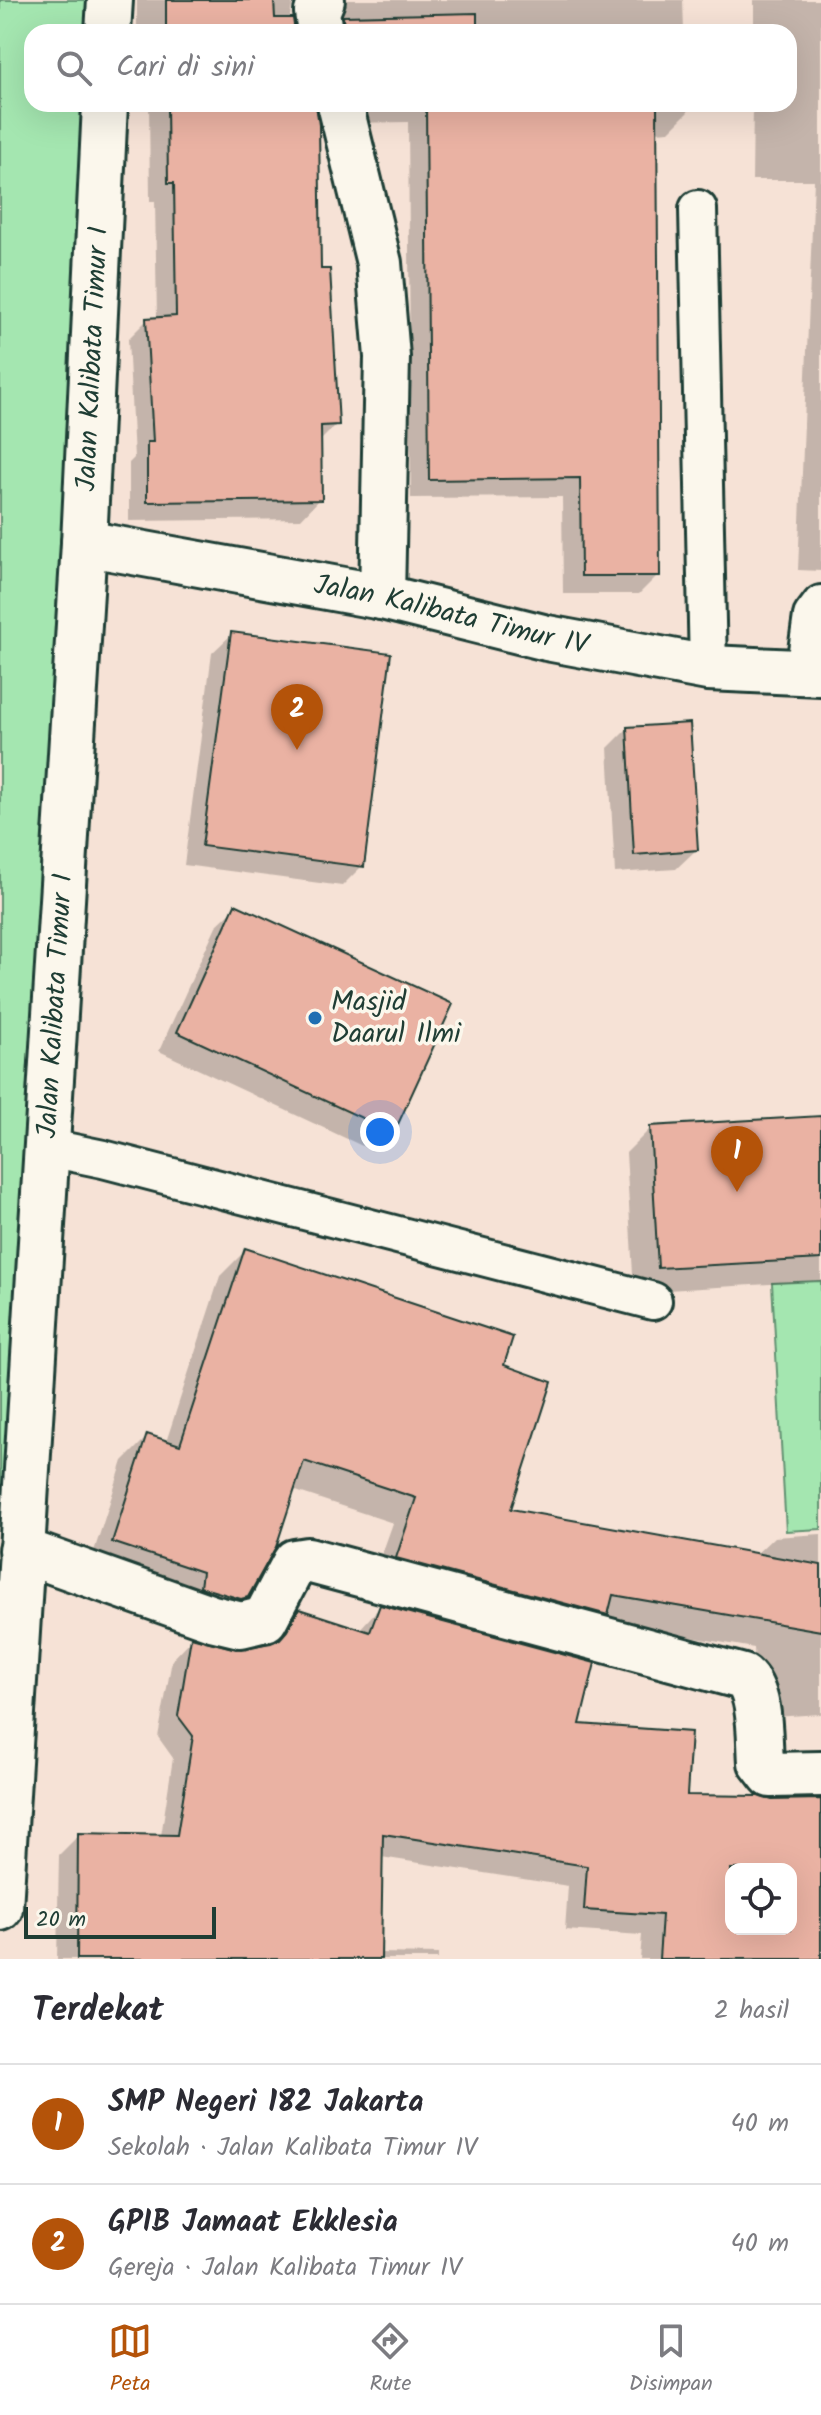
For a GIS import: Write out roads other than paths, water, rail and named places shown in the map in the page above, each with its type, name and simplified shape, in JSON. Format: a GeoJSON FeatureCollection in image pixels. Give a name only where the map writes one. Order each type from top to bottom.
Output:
{"type":"FeatureCollection","features":[{"type":"Feature","properties":{"kind":"street"},"geometry":{"type":"LineString","coordinates":[[108,24],[110,0]]}},
{"type":"Feature","properties":{"kind":"street"},"geometry":{"type":"LineString","coordinates":[[319,24],[317,12],[322,0]]}},
{"type":"Feature","properties":{"kind":"street","name":"Jalan Kalibata Timur I"},"geometry":{"type":"LineString","coordinates":[[0,1908],[84,543],[105,112]]}},
{"type":"Feature","properties":{"kind":"street"},"geometry":{"type":"LineString","coordinates":[[342,112],[381,278],[387,357],[382,597]]}},
{"type":"Feature","properties":{"kind":"street","name":"Jalan Kalibata Timur IV"},"geometry":{"type":"LineString","coordinates":[[84,543],[382,597],[547,638],[708,668],[812,672]]}},
{"type":"Feature","properties":{"kind":"street"},"geometry":{"type":"LineString","coordinates":[[21,1550],[212,1618],[241,1625],[265,1619],[295,1562],[308,1560],[743,1677],[751,1683],[755,1694],[761,1762],[765,1769],[771,1775],[821,1774]]}},
{"type":"Feature","properties":{"kind":"lane"},"geometry":{"type":"LineString","coordinates":[[698,209],[708,668]]}},
{"type":"Feature","properties":{"kind":"lane"},"geometry":{"type":"LineString","coordinates":[[812,672],[812,616],[821,604]]}},
{"type":"Feature","properties":{"kind":"lane"},"geometry":{"type":"LineString","coordinates":[[45,1147],[103,1159],[653,1301]]}},
{"type":"Feature","properties":{"kind":"place","name":"GPIB Jamaat Ekklesia"},"geometry":{"type":"Point","coordinates":[297,750]}},
{"type":"Feature","properties":{"kind":"place","name":"Masjid Daarul Ilmi"},"geometry":{"type":"Point","coordinates":[315,1018]}},
{"type":"Feature","properties":{"kind":"place","name":"SMP Negeri 182 Jakarta"},"geometry":{"type":"Point","coordinates":[737,1192]}}]}
